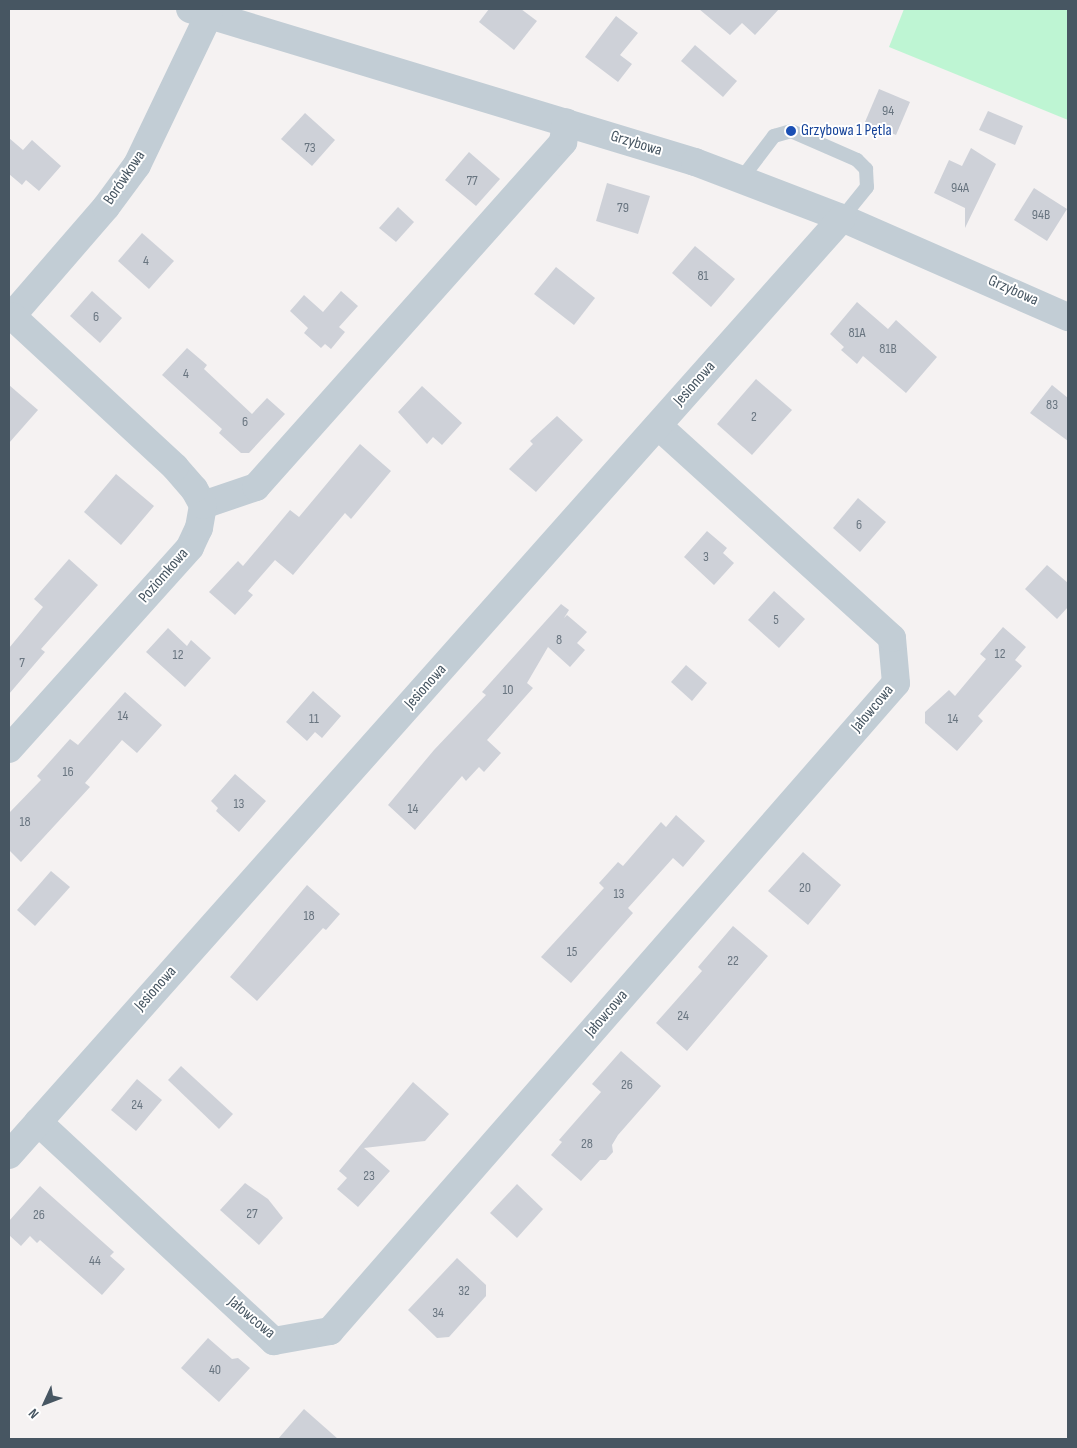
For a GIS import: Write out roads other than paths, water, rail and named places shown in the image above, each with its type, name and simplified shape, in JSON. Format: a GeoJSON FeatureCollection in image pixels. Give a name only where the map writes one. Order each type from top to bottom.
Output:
{"type":"FeatureCollection","features":[{"type":"Feature","properties":{"kind":"street","name":"Grzybowa"},"geometry":{"type":"LineString","coordinates":[[199,12],[566,122],[742,178],[842,218],[1068,316]]}},
{"type":"Feature","properties":{"kind":"street","name":"Borówkowa"},"geometry":{"type":"LineString","coordinates":[[10,317],[106,207],[138,165],[199,12]]}},
{"type":"Feature","properties":{"kind":"street"},"geometry":{"type":"LineString","coordinates":[[10,317],[175,467],[194,489],[203,506],[256,487],[563,142],[566,122]]}},
{"type":"Feature","properties":{"kind":"street","name":"Jesionowa"},"geometry":{"type":"LineString","coordinates":[[9,1155],[842,218]]}},
{"type":"Feature","properties":{"kind":"street","name":"Jałowcowa"},"geometry":{"type":"LineString","coordinates":[[38,1122],[274,1341],[330,1331],[896,683],[892,638],[658,426]]}},
{"type":"Feature","properties":{"kind":"street","name":"Poziomkowa"},"geometry":{"type":"LineString","coordinates":[[9,749],[190,547],[199,528],[203,506]]}},
{"type":"Feature","properties":{"kind":"lane"},"geometry":{"type":"LineString","coordinates":[[742,178],[774,136],[791,131],[857,160],[866,169],[867,187],[842,218]]}},
{"type":"Feature","properties":{"kind":"place","name":"Grzybowa 1 Pętla"},"geometry":{"type":"Point","coordinates":[791,131]}}]}
